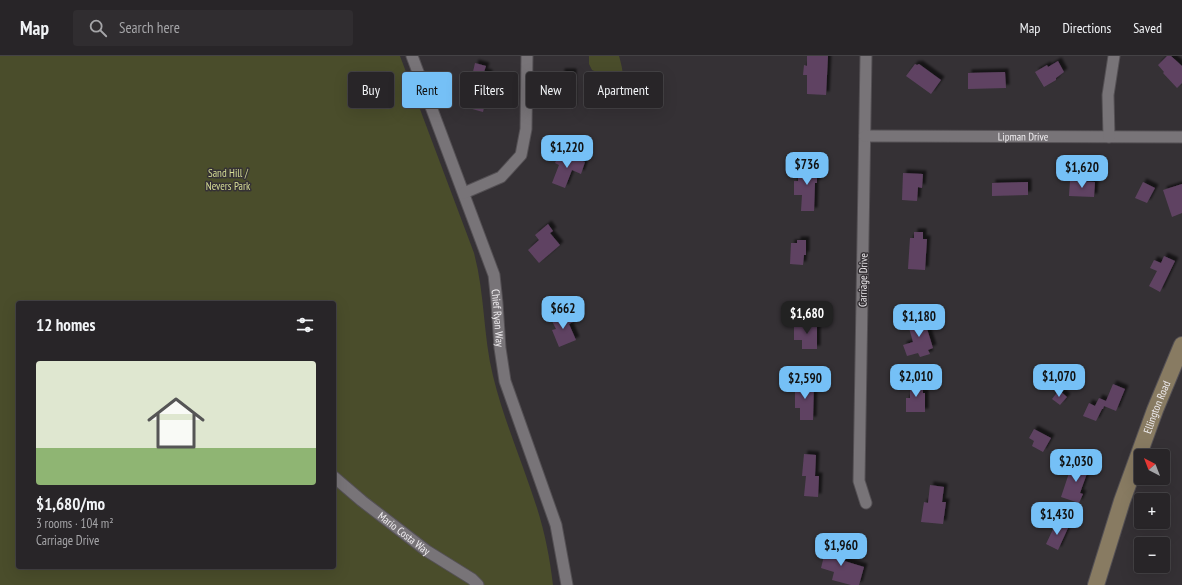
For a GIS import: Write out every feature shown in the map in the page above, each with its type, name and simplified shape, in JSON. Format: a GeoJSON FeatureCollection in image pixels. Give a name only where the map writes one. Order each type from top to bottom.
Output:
{"type":"FeatureCollection","features":[{"type":"Feature","properties":{"kind":"main road","name":"Ellington Road"},"geometry":{"type":"LineString","coordinates":[[1096,585],[1122,501],[1147,431],[1182,345]]}},
{"type":"Feature","properties":{"kind":"street","name":"Chief Ryan Way"},"geometry":{"type":"LineString","coordinates":[[412,56],[494,275],[500,348],[505,381],[556,525],[568,585]]}},
{"type":"Feature","properties":{"kind":"street"},"geometry":{"type":"LineString","coordinates":[[464,194],[501,177],[521,155],[526,129],[527,56]]}},
{"type":"Feature","properties":{"kind":"street","name":"Carriage Drive"},"geometry":{"type":"LineString","coordinates":[[866,56],[859,481],[866,503]]}},
{"type":"Feature","properties":{"kind":"street"},"geometry":{"type":"LineString","coordinates":[[1109,137],[1108,95],[1114,56]]}},
{"type":"Feature","properties":{"kind":"street","name":"Lipman Drive"},"geometry":{"type":"LineString","coordinates":[[865,136],[1182,137]]}},
{"type":"Feature","properties":{"kind":"street","name":"Mario Costa Way"},"geometry":{"type":"LineString","coordinates":[[336,479],[362,501],[428,551],[472,579],[478,585]]}},
{"type":"Feature","properties":{"kind":"green space","name":"Sand Hill / Nevers Park"},"geometry":{"type":"Polygon","coordinates":[[[0,56],[400,56],[406,72],[402,72],[402,108],[420,108],[474,253],[478,268],[487,345],[497,393],[540,517],[553,585],[0,585],[0,56]]]}},
{"type":"Feature","properties":{"kind":"green space"},"geometry":{"type":"Polygon","coordinates":[[[589,56],[619,56],[622,72],[596,72],[592,70],[589,64],[589,56]]]}},
{"type":"Feature","properties":{"kind":"building"},"geometry":{"type":"Polygon","coordinates":[[[807,56],[828,56],[826,95],[807,94],[807,75],[803,75],[804,65],[807,66],[807,56]]]}},
{"type":"Feature","properties":{"kind":"building"},"geometry":{"type":"Polygon","coordinates":[[[1167,56],[1171,56],[1182,66],[1182,83],[1177,88],[1163,73],[1164,72],[1158,65],[1167,56]]]}},
{"type":"Feature","properties":{"kind":"building"},"geometry":{"type":"Polygon","coordinates":[[[1058,61],[1064,72],[1056,78],[1056,80],[1044,87],[1035,72],[1058,61]]]}},
{"type":"Feature","properties":{"kind":"building"},"geometry":{"type":"Polygon","coordinates":[[[475,63],[486,66],[484,72],[473,72],[475,63]]]}},
{"type":"Feature","properties":{"kind":"building"},"geometry":{"type":"Polygon","coordinates":[[[915,64],[919,64],[941,80],[931,94],[906,76],[915,64]]]}},
{"type":"Feature","properties":{"kind":"building"},"geometry":{"type":"Polygon","coordinates":[[[1005,72],[1006,88],[968,89],[968,73],[1005,72]]]}},
{"type":"Feature","properties":{"kind":"building"},"geometry":{"type":"Polygon","coordinates":[[[469,108],[484,108],[483,112],[469,108]]]}},
{"type":"Feature","properties":{"kind":"building"},"geometry":{"type":"Polygon","coordinates":[[[559,108],[573,108],[573,109],[559,108]]]}},
{"type":"Feature","properties":{"kind":"building"},"geometry":{"type":"Polygon","coordinates":[[[560,152],[585,162],[581,174],[572,170],[565,188],[552,183],[559,165],[555,163],[560,152]]]}},
{"type":"Feature","properties":{"kind":"building"},"geometry":{"type":"Polygon","coordinates":[[[798,165],[817,165],[814,211],[801,211],[802,195],[794,195],[794,181],[798,181],[798,165]]]}},
{"type":"Feature","properties":{"kind":"building"},"geometry":{"type":"Polygon","coordinates":[[[903,173],[923,174],[922,188],[918,187],[917,201],[902,200],[903,173]]]}},
{"type":"Feature","properties":{"kind":"building"},"geometry":{"type":"Polygon","coordinates":[[[1070,181],[1095,182],[1094,197],[1069,196],[1070,181]]]}},
{"type":"Feature","properties":{"kind":"building"},"geometry":{"type":"Polygon","coordinates":[[[1028,182],[1028,195],[992,196],[992,183],[1028,182]]]}},
{"type":"Feature","properties":{"kind":"building"},"geometry":{"type":"Polygon","coordinates":[[[1143,182],[1155,188],[1147,203],[1135,198],[1143,182]]]}},
{"type":"Feature","properties":{"kind":"building"},"geometry":{"type":"Polygon","coordinates":[[[1182,184],[1182,213],[1172,217],[1163,190],[1182,184]]]}},
{"type":"Feature","properties":{"kind":"building"},"geometry":{"type":"Polygon","coordinates":[[[548,224],[553,231],[550,233],[560,245],[539,263],[528,250],[539,240],[535,235],[548,224]]]}},
{"type":"Feature","properties":{"kind":"building"},"geometry":{"type":"Polygon","coordinates":[[[914,232],[923,232],[923,239],[927,239],[925,270],[908,269],[910,238],[914,238],[914,232]]]}},
{"type":"Feature","properties":{"kind":"building"},"geometry":{"type":"Polygon","coordinates":[[[797,240],[806,240],[806,255],[804,255],[803,265],[790,264],[791,243],[797,243],[797,240]]]}},
{"type":"Feature","properties":{"kind":"building"},"geometry":{"type":"Polygon","coordinates":[[[1164,256],[1175,261],[1160,292],[1149,286],[1157,271],[1150,268],[1154,260],[1161,263],[1164,256]]]}},
{"type":"Feature","properties":{"kind":"building"},"geometry":{"type":"Polygon","coordinates":[[[568,312],[573,322],[569,324],[576,340],[559,347],[552,330],[556,329],[551,319],[568,312]]]}},
{"type":"Feature","properties":{"kind":"building"},"geometry":{"type":"Polygon","coordinates":[[[923,316],[933,348],[928,350],[930,354],[920,357],[918,353],[907,356],[903,345],[913,342],[907,321],[923,316]]]}},
{"type":"Feature","properties":{"kind":"building"},"geometry":{"type":"Polygon","coordinates":[[[802,321],[817,322],[817,349],[802,349],[802,340],[794,340],[794,327],[802,327],[802,321]]]}},
{"type":"Feature","properties":{"kind":"building"},"geometry":{"type":"Polygon","coordinates":[[[910,381],[923,381],[923,393],[925,393],[925,412],[906,412],[906,398],[910,398],[910,381]]]}},
{"type":"Feature","properties":{"kind":"building"},"geometry":{"type":"Polygon","coordinates":[[[814,383],[813,420],[800,420],[800,408],[795,408],[795,384],[814,383]]]}},
{"type":"Feature","properties":{"kind":"building"},"geometry":{"type":"Polygon","coordinates":[[[1113,384],[1125,389],[1116,411],[1104,406],[1096,421],[1083,416],[1089,403],[1095,406],[1099,398],[1106,401],[1113,384]]]}},
{"type":"Feature","properties":{"kind":"building"},"geometry":{"type":"Polygon","coordinates":[[[1059,390],[1067,397],[1060,405],[1052,399],[1059,390]]]}},
{"type":"Feature","properties":{"kind":"building"},"geometry":{"type":"Polygon","coordinates":[[[1034,429],[1051,438],[1043,452],[1032,446],[1034,441],[1029,438],[1034,429]]]}},
{"type":"Feature","properties":{"kind":"building"},"geometry":{"type":"Polygon","coordinates":[[[804,454],[816,455],[815,476],[819,476],[818,497],[804,496],[806,476],[802,476],[804,454]]]}},
{"type":"Feature","properties":{"kind":"building"},"geometry":{"type":"Polygon","coordinates":[[[1078,461],[1090,465],[1080,493],[1083,494],[1079,503],[1061,497],[1069,473],[1073,474],[1078,461]]]}},
{"type":"Feature","properties":{"kind":"building"},"geometry":{"type":"Polygon","coordinates":[[[930,485],[944,487],[942,502],[946,502],[943,524],[921,522],[924,502],[928,503],[930,485]]]}},
{"type":"Feature","properties":{"kind":"building"},"geometry":{"type":"Polygon","coordinates":[[[1056,523],[1068,528],[1058,550],[1046,544],[1056,523]]]}},
{"type":"Feature","properties":{"kind":"building"},"geometry":{"type":"Polygon","coordinates":[[[827,544],[842,549],[838,559],[864,567],[859,585],[851,585],[832,580],[834,572],[821,568],[827,544]]]}}]}
